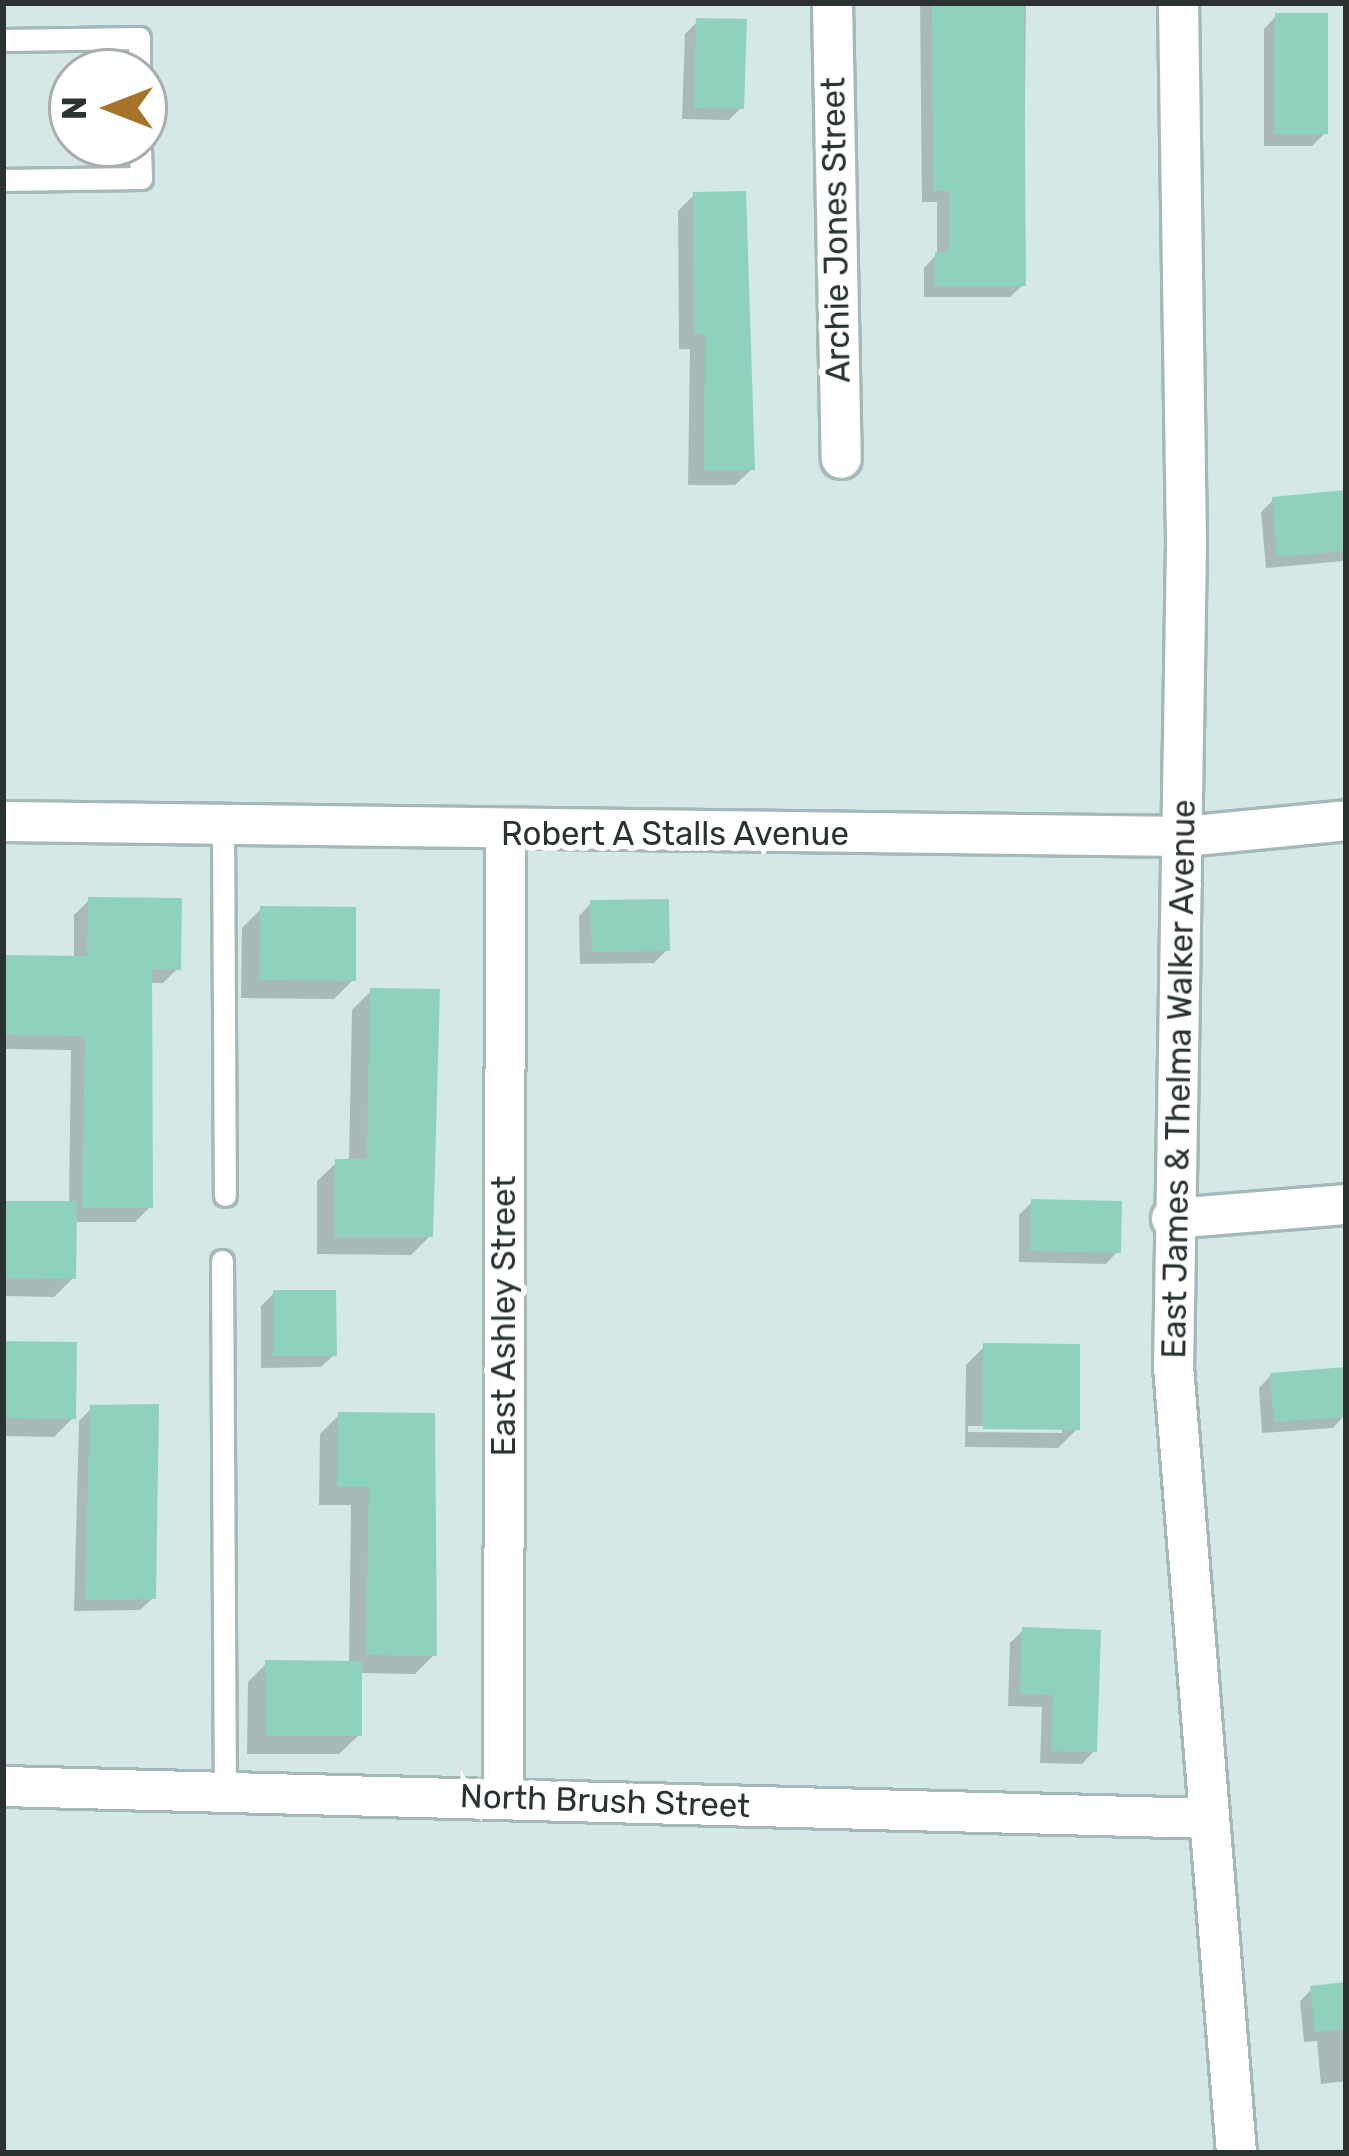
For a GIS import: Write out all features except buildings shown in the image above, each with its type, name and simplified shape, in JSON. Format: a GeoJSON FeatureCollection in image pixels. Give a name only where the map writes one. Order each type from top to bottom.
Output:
{"type":"FeatureCollection","features":[{"type":"Feature","properties":{"kind":"street","name":"Archie Jones Street"},"geometry":{"type":"LineString","coordinates":[[832,3],[841,458]]}},
{"type":"Feature","properties":{"kind":"street","name":"East James & Thelma Walker Avenue"},"geometry":{"type":"LineString","coordinates":[[1178,3],[1184,836],[1171,1218],[1172,1366],[1237,2153]]}},
{"type":"Feature","properties":{"kind":"street","name":"Robert A Stalls Avenue"},"geometry":{"type":"LineString","coordinates":[[3,821],[505,833],[1184,836],[1346,820]]}},
{"type":"Feature","properties":{"kind":"street","name":"East Ashley Street"},"geometry":{"type":"LineString","coordinates":[[502,1798],[505,833]]}},
{"type":"Feature","properties":{"kind":"street"},"geometry":{"type":"LineString","coordinates":[[1171,1218],[1346,1204]]}},
{"type":"Feature","properties":{"kind":"street","name":"North Brush Street"},"geometry":{"type":"LineString","coordinates":[[3,1786],[1207,1818]]}},
{"type":"Feature","properties":{"kind":"lane"},"geometry":{"type":"LineString","coordinates":[[3,40],[139,38],[139,48]]}},
{"type":"Feature","properties":{"kind":"lane"},"geometry":{"type":"LineString","coordinates":[[3,180],[141,178],[141,168]]}},
{"type":"Feature","properties":{"kind":"lane"},"geometry":{"type":"LineString","coordinates":[[223,826],[225,1195]]}},
{"type":"Feature","properties":{"kind":"lane"},"geometry":{"type":"LineString","coordinates":[[222,1261],[225,1792]]}}]}
